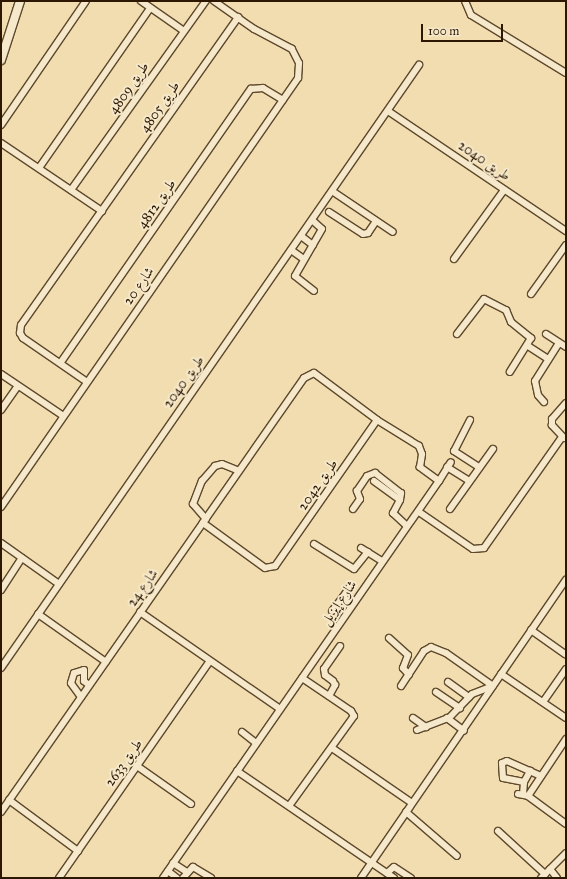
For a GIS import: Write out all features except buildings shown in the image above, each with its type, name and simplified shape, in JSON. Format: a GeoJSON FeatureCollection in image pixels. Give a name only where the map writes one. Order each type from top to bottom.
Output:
{"type":"FeatureCollection","features":[{"type":"Feature","properties":{"kind":"street"},"geometry":{"type":"LineString","coordinates":[[1,60],[20,1]]}},
{"type":"Feature","properties":{"kind":"street"},"geometry":{"type":"LineString","coordinates":[[1,125],[86,1]]}},
{"type":"Feature","properties":{"kind":"street"},"geometry":{"type":"LineString","coordinates":[[141,1],[184,31]]}},
{"type":"Feature","properties":{"kind":"street","name":"طريق 4809"},"geometry":{"type":"LineString","coordinates":[[71,190],[206,1]]}},
{"type":"Feature","properties":{"kind":"street"},"geometry":{"type":"LineString","coordinates":[[214,1],[238,17]]}},
{"type":"Feature","properties":{"kind":"street"},"geometry":{"type":"LineString","coordinates":[[465,1],[471,15],[566,73]]}},
{"type":"Feature","properties":{"kind":"street"},"geometry":{"type":"LineString","coordinates":[[39,168],[150,8]]}},
{"type":"Feature","properties":{"kind":"street","name":"شارع 20"},"geometry":{"type":"LineString","coordinates":[[1,507],[62,415],[87,382],[298,78],[299,63],[292,49],[238,17]]}},
{"type":"Feature","properties":{"kind":"street","name":"طريق 4805"},"geometry":{"type":"LineString","coordinates":[[61,362],[23,338],[20,333],[22,325],[238,17]]}},
{"type":"Feature","properties":{"kind":"street"},"geometry":{"type":"LineString","coordinates":[[1,51],[15,20]]}},
{"type":"Feature","properties":{"kind":"street","name":"طريق 2040"},"geometry":{"type":"LineString","coordinates":[[1,668],[419,65]]}},
{"type":"Feature","properties":{"kind":"street","name":"طريق 4812"},"geometry":{"type":"LineString","coordinates":[[61,362],[251,89],[263,88],[283,100]]}},
{"type":"Feature","properties":{"kind":"street","name":"طريق 2040"},"geometry":{"type":"LineString","coordinates":[[388,111],[566,231]]}},
{"type":"Feature","properties":{"kind":"street"},"geometry":{"type":"LineString","coordinates":[[1,143],[102,211]]}},
{"type":"Feature","properties":{"kind":"street"},"geometry":{"type":"LineString","coordinates":[[454,259],[504,190]]}},
{"type":"Feature","properties":{"kind":"street"},"geometry":{"type":"LineString","coordinates":[[332,191],[392,232]]}},
{"type":"Feature","properties":{"kind":"street"},"geometry":{"type":"LineString","coordinates":[[329,212],[362,234],[368,233],[376,221]]}},
{"type":"Feature","properties":{"kind":"street"},"geometry":{"type":"LineString","coordinates":[[312,220],[323,227],[295,276],[314,291]]}},
{"type":"Feature","properties":{"kind":"street"},"geometry":{"type":"LineString","coordinates":[[301,236],[313,245]]}},
{"type":"Feature","properties":{"kind":"street"},"geometry":{"type":"LineString","coordinates":[[531,294],[566,245]]}},
{"type":"Feature","properties":{"kind":"street"},"geometry":{"type":"LineString","coordinates":[[291,250],[304,259]]}},
{"type":"Feature","properties":{"kind":"street"},"geometry":{"type":"LineString","coordinates":[[458,334],[484,299],[489,300],[506,310],[511,322],[530,335],[531,338],[528,346],[510,372]]}},
{"type":"Feature","properties":{"kind":"street"},"geometry":{"type":"LineString","coordinates":[[546,334],[566,347]]}},
{"type":"Feature","properties":{"kind":"street"},"geometry":{"type":"LineString","coordinates":[[544,402],[538,395],[535,381],[559,343]]}},
{"type":"Feature","properties":{"kind":"street"},"geometry":{"type":"LineString","coordinates":[[528,346],[548,359]]}},
{"type":"Feature","properties":{"kind":"street"},"geometry":{"type":"LineString","coordinates":[[61,362],[87,382]]}},
{"type":"Feature","properties":{"kind":"street"},"geometry":{"type":"LineString","coordinates":[[1,374],[62,415]]}},
{"type":"Feature","properties":{"kind":"street","name":"شارع 24"},"geometry":{"type":"LineString","coordinates":[[1,812],[304,378],[314,374],[377,420]]}},
{"type":"Feature","properties":{"kind":"street"},"geometry":{"type":"LineString","coordinates":[[1,410],[18,386]]}},
{"type":"Feature","properties":{"kind":"street"},"geometry":{"type":"LineString","coordinates":[[419,512],[473,549],[484,548],[564,438],[552,426],[552,419],[566,403]]}},
{"type":"Feature","properties":{"kind":"street"},"geometry":{"type":"LineString","coordinates":[[377,420],[419,446],[422,454],[420,467],[438,481]]}},
{"type":"Feature","properties":{"kind":"street","name":"طريق 2042"},"geometry":{"type":"LineString","coordinates":[[239,471],[222,464],[215,466],[202,481],[193,504],[204,521],[265,568],[275,566],[377,420]]}},
{"type":"Feature","properties":{"kind":"street"},"geometry":{"type":"LineString","coordinates":[[470,420],[454,450],[479,467]]}},
{"type":"Feature","properties":{"kind":"street"},"geometry":{"type":"LineString","coordinates":[[450,509],[493,449]]}},
{"type":"Feature","properties":{"kind":"street","name":"شارع إيزيل"},"geometry":{"type":"LineString","coordinates":[[163,878],[382,561],[419,512],[449,465],[469,482]]}},
{"type":"Feature","properties":{"kind":"street"},"geometry":{"type":"LineString","coordinates":[[353,509],[360,499],[357,490],[371,474],[380,476],[398,490],[402,496],[394,517],[407,526]]}},
{"type":"Feature","properties":{"kind":"street"},"geometry":{"type":"LineString","coordinates":[[374,481],[400,500]]}},
{"type":"Feature","properties":{"kind":"street"},"geometry":{"type":"LineString","coordinates":[[1,543],[59,584]]}},
{"type":"Feature","properties":{"kind":"street"},"geometry":{"type":"LineString","coordinates":[[314,544],[354,569],[368,552]]}},
{"type":"Feature","properties":{"kind":"street"},"geometry":{"type":"LineString","coordinates":[[361,548],[382,561]]}},
{"type":"Feature","properties":{"kind":"street"},"geometry":{"type":"LineString","coordinates":[[1,590],[22,558]]}},
{"type":"Feature","properties":{"kind":"street"},"geometry":{"type":"LineString","coordinates":[[360,878],[464,731],[501,674],[566,580]]}},
{"type":"Feature","properties":{"kind":"street"},"geometry":{"type":"LineString","coordinates":[[332,611],[351,585]]}},
{"type":"Feature","properties":{"kind":"street"},"geometry":{"type":"LineString","coordinates":[[343,596],[353,604]]}},
{"type":"Feature","properties":{"kind":"street"},"geometry":{"type":"LineString","coordinates":[[140,612],[280,709]]}},
{"type":"Feature","properties":{"kind":"street"},"geometry":{"type":"LineString","coordinates":[[38,614],[106,662]]}},
{"type":"Feature","properties":{"kind":"street"},"geometry":{"type":"LineString","coordinates":[[531,630],[564,654]]}},
{"type":"Feature","properties":{"kind":"street"},"geometry":{"type":"LineString","coordinates":[[389,638],[408,655],[403,668],[409,675]]}},
{"type":"Feature","properties":{"kind":"street"},"geometry":{"type":"LineString","coordinates":[[329,696],[335,685],[324,672],[340,646]]}},
{"type":"Feature","properties":{"kind":"street"},"geometry":{"type":"LineString","coordinates":[[401,686],[424,651],[431,647],[446,653],[493,686]]}},
{"type":"Feature","properties":{"kind":"street"},"geometry":{"type":"LineString","coordinates":[[320,652],[330,660]]}},
{"type":"Feature","properties":{"kind":"street","name":"طريق 2633"},"geometry":{"type":"LineString","coordinates":[[59,878],[210,661]]}},
{"type":"Feature","properties":{"kind":"street"},"geometry":{"type":"LineString","coordinates":[[543,702],[566,669]]}},
{"type":"Feature","properties":{"kind":"street"},"geometry":{"type":"LineString","coordinates":[[81,697],[71,683],[74,673],[84,670],[84,681],[89,685]]}},
{"type":"Feature","properties":{"kind":"street"},"geometry":{"type":"LineString","coordinates":[[501,674],[565,715]]}},
{"type":"Feature","properties":{"kind":"street"},"geometry":{"type":"LineString","coordinates":[[289,806],[354,716],[351,711],[302,678]]}},
{"type":"Feature","properties":{"kind":"street"},"geometry":{"type":"LineString","coordinates":[[448,682],[469,697]]}},
{"type":"Feature","properties":{"kind":"street"},"geometry":{"type":"LineString","coordinates":[[417,730],[447,718],[460,708],[469,697],[478,691],[493,686]]}},
{"type":"Feature","properties":{"kind":"street"},"geometry":{"type":"LineString","coordinates":[[436,692],[460,708]]}},
{"type":"Feature","properties":{"kind":"street"},"geometry":{"type":"LineString","coordinates":[[413,718],[426,727]]}},
{"type":"Feature","properties":{"kind":"street"},"geometry":{"type":"LineString","coordinates":[[447,718],[464,731]]}},
{"type":"Feature","properties":{"kind":"street"},"geometry":{"type":"LineString","coordinates":[[242,732],[256,743]]}},
{"type":"Feature","properties":{"kind":"street"},"geometry":{"type":"LineString","coordinates":[[523,795],[541,776],[566,740]]}},
{"type":"Feature","properties":{"kind":"street"},"geometry":{"type":"LineString","coordinates":[[332,748],[412,803]]}},
{"type":"Feature","properties":{"kind":"street"},"geometry":{"type":"LineString","coordinates":[[524,782],[503,778],[502,763],[507,761],[541,776]]}},
{"type":"Feature","properties":{"kind":"street"},"geometry":{"type":"LineString","coordinates":[[137,766],[191,804]]}},
{"type":"Feature","properties":{"kind":"street"},"geometry":{"type":"LineString","coordinates":[[237,771],[394,878]]}},
{"type":"Feature","properties":{"kind":"street"},"geometry":{"type":"LineString","coordinates":[[523,795],[524,782],[530,771]]}},
{"type":"Feature","properties":{"kind":"street"},"geometry":{"type":"LineString","coordinates":[[523,795],[566,824]]}},
{"type":"Feature","properties":{"kind":"street"},"geometry":{"type":"LineString","coordinates":[[9,800],[78,851]]}},
{"type":"Feature","properties":{"kind":"street"},"geometry":{"type":"LineString","coordinates":[[406,812],[457,856]]}},
{"type":"Feature","properties":{"kind":"street"},"geometry":{"type":"LineString","coordinates":[[498,831],[545,874],[557,878]]}},
{"type":"Feature","properties":{"kind":"street"},"geometry":{"type":"LineString","coordinates":[[545,874],[566,853]]}},
{"type":"Feature","properties":{"kind":"street"},"geometry":{"type":"LineString","coordinates":[[173,863],[187,872]]}},
{"type":"Feature","properties":{"kind":"street"},"geometry":{"type":"LineString","coordinates":[[183,878],[187,872],[194,867],[211,878]]}},
{"type":"Feature","properties":{"kind":"street"},"geometry":{"type":"LineString","coordinates":[[387,873],[394,867],[412,878]]}},
{"type":"Feature","properties":{"kind":"street"},"geometry":{"type":"LineString","coordinates":[[168,871],[177,878]]}}]}
